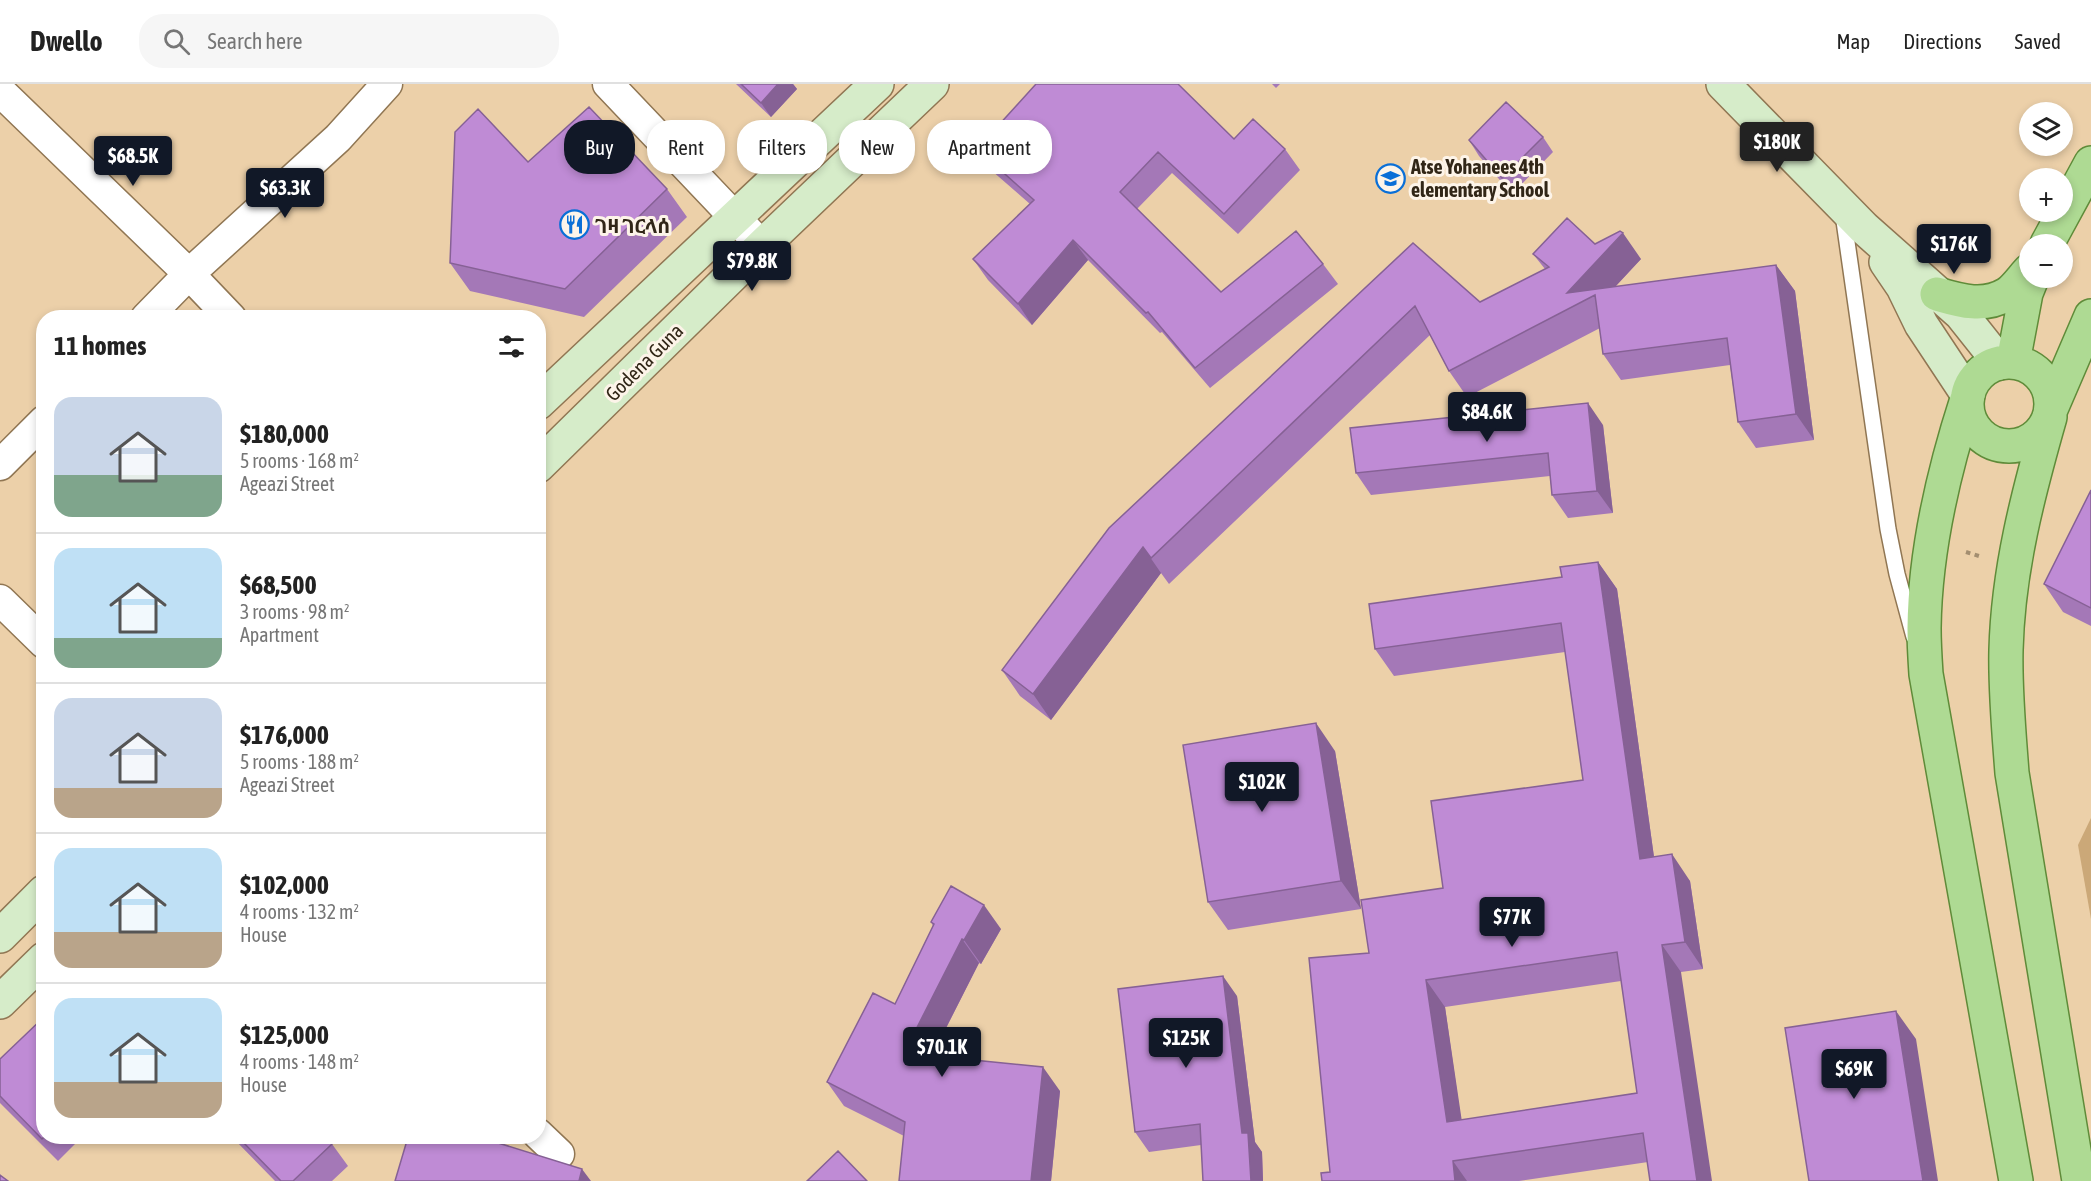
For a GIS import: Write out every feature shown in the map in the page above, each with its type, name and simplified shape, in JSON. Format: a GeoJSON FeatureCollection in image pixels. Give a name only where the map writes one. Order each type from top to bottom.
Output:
{"type":"FeatureCollection","features":[{"type":"Feature","properties":{"kind":"main road"},"geometry":{"type":"LineString","coordinates":[[546,395],[877,84]]}},
{"type":"Feature","properties":{"kind":"main road","name":"Godena Guna"},"geometry":{"type":"LineString","coordinates":[[546,458],[762,246],[932,84]]}},
{"type":"Feature","properties":{"kind":"main road"},"geometry":{"type":"LineString","coordinates":[[1724,84],[1853,216],[1967,320],[2006,363]]}},
{"type":"Feature","properties":{"kind":"main road"},"geometry":{"type":"LineString","coordinates":[[2052,234],[2091,163]]}},
{"type":"Feature","properties":{"kind":"main road"},"geometry":{"type":"LineString","coordinates":[[1853,216],[1903,287],[1921,324],[1967,397],[1969,415],[1976,432],[1998,445],[2011,447],[2024,444],[2044,429],[2091,316]]}},
{"type":"Feature","properties":{"kind":"main road"},"geometry":{"type":"LineString","coordinates":[[1937,294],[1977,303],[2008,294],[2019,282]]}},
{"type":"Feature","properties":{"kind":"main road"},"geometry":{"type":"LineString","coordinates":[[2006,363],[2028,288]]}},
{"type":"Feature","properties":{"kind":"main road"},"geometry":{"type":"LineString","coordinates":[[2016,1181],[1926,674],[1924,627],[1931,542],[1937,505],[1967,397],[1976,377],[1987,368],[2006,363],[2026,366],[2041,378],[2051,396],[2050,413],[2031,483],[2014,566],[2006,650],[2008,723],[2012,773],[2079,1181]]}},
{"type":"Feature","properties":{"kind":"main road"},"geometry":{"type":"LineString","coordinates":[[0,936],[36,900]]}},
{"type":"Feature","properties":{"kind":"main road"},"geometry":{"type":"LineString","coordinates":[[0,1002],[36,967]]}},
{"type":"Feature","properties":{"kind":"street"},"geometry":{"type":"LineString","coordinates":[[154,310],[189,274],[338,138],[387,84]]}},
{"type":"Feature","properties":{"kind":"street"},"geometry":{"type":"LineString","coordinates":[[608,84],[762,246]]}},
{"type":"Feature","properties":{"kind":"street"},"geometry":{"type":"LineString","coordinates":[[0,92],[223,310]]}},
{"type":"Feature","properties":{"kind":"street"},"geometry":{"type":"LineString","coordinates":[[0,465],[36,429]]}},
{"type":"Feature","properties":{"kind":"street"},"geometry":{"type":"LineString","coordinates":[[0,600],[36,635]]}},
{"type":"Feature","properties":{"kind":"lane"},"geometry":{"type":"LineString","coordinates":[[1853,216],[1888,528],[1908,620],[1926,674]]}},
{"type":"Feature","properties":{"kind":"shaded area"},"geometry":{"type":"Polygon","coordinates":[[[2091,818],[2091,919],[2078,845],[2091,818]]]}},
{"type":"Feature","properties":{"kind":"building"},"geometry":{"type":"Polygon","coordinates":[[[741,84],[778,84],[761,103],[741,84]]]}},
{"type":"Feature","properties":{"kind":"building"},"geometry":{"type":"Polygon","coordinates":[[[1036,84],[1178,84],[1234,139],[1253,119],[1285,149],[1224,214],[1158,152],[1120,192],[1221,292],[1296,231],[1323,264],[1195,368],[1148,312],[1146,313],[1073,240],[1018,304],[973,259],[1034,200],[1005,174],[1052,174],[1052,120],[1003,120],[1036,84]]]}},
{"type":"Feature","properties":{"kind":"building"},"geometry":{"type":"Polygon","coordinates":[[[1506,102],[1543,137],[1502,178],[1469,140],[1506,102]]]}},
{"type":"Feature","properties":{"kind":"building"},"geometry":{"type":"Polygon","coordinates":[[[589,107],[601,120],[575,120],[589,107]]]}},
{"type":"Feature","properties":{"kind":"building"},"geometry":{"type":"Polygon","coordinates":[[[478,109],[528,162],[564,130],[564,174],[635,174],[635,155],[647,168],[647,174],[653,174],[667,189],[565,289],[450,263],[455,132],[478,109]]]}},
{"type":"Feature","properties":{"kind":"building"},"geometry":{"type":"Polygon","coordinates":[[[1567,218],[1595,244],[1620,231],[1623,233],[1567,293],[1776,265],[1796,414],[1738,422],[1727,338],[1603,354],[1595,295],[1449,371],[1415,306],[1151,558],[1143,547],[1033,694],[1002,670],[1109,528],[1413,243],[1480,302],[1549,267],[1533,254],[1567,218]]]}},
{"type":"Feature","properties":{"kind":"building"},"geometry":{"type":"Polygon","coordinates":[[[1588,403],[1597,491],[1552,495],[1548,453],[1356,473],[1350,428],[1588,403]]]}},
{"type":"Feature","properties":{"kind":"building"},"geometry":{"type":"Polygon","coordinates":[[[2091,490],[2091,608],[2044,584],[2091,490]]]}},
{"type":"Feature","properties":{"kind":"building"},"geometry":{"type":"Polygon","coordinates":[[[1598,562],[1640,859],[1672,854],[1685,942],[1662,945],[1697,1181],[1650,1181],[1643,1133],[1453,1161],[1455,1181],[1322,1181],[1321,1173],[1330,1172],[1309,958],[1369,953],[1361,900],[1443,888],[1431,801],[1583,780],[1561,623],[1375,649],[1369,604],[1562,577],[1560,567],[1598,562]],[[1617,952],[1426,980],[1447,1122],[1637,1093],[1617,952]]]}},
{"type":"Feature","properties":{"kind":"building"},"geometry":{"type":"Polygon","coordinates":[[[1316,723],[1341,881],[1208,902],[1183,745],[1316,723]]]}},
{"type":"Feature","properties":{"kind":"building"},"geometry":{"type":"Polygon","coordinates":[[[951,886],[984,905],[964,940],[962,939],[904,1053],[1043,1067],[1031,1181],[899,1181],[905,1122],[827,1082],[873,993],[895,1004],[934,924],[931,922],[951,886]]]}},
{"type":"Feature","properties":{"kind":"building"},"geometry":{"type":"Polygon","coordinates":[[[1223,976],[1242,1133],[1248,1133],[1251,1181],[1203,1181],[1200,1124],[1135,1132],[1118,989],[1223,976]]]}},
{"type":"Feature","properties":{"kind":"building"},"geometry":{"type":"Polygon","coordinates":[[[1896,1011],[1923,1181],[1809,1181],[1785,1028],[1896,1011]]]}},
{"type":"Feature","properties":{"kind":"building"},"geometry":{"type":"Polygon","coordinates":[[[36,1025],[36,1133],[0,1096],[0,1059],[36,1025]]]}},
{"type":"Feature","properties":{"kind":"building"},"geometry":{"type":"Polygon","coordinates":[[[245,1144],[332,1144],[293,1181],[281,1181],[245,1144]]]}},
{"type":"Feature","properties":{"kind":"building"},"geometry":{"type":"Polygon","coordinates":[[[406,1144],[502,1144],[582,1169],[579,1181],[395,1181],[406,1144]]]}},
{"type":"Feature","properties":{"kind":"building"},"geometry":{"type":"Polygon","coordinates":[[[838,1151],[867,1181],[807,1181],[838,1151]]]}},
{"type":"Feature","properties":{"kind":"building"},"geometry":{"type":"Polygon","coordinates":[[[0,1175],[8,1181],[0,1181],[0,1175]]]}},
{"type":"Feature","properties":{"kind":"place","name":"Atse Yohanees 4th elementary School"},"geometry":{"type":"Point","coordinates":[1390,178]}},
{"type":"Feature","properties":{"kind":"place","name":"ገዛ ገርላሰ"},"geometry":{"type":"Point","coordinates":[574,225]}}]}
